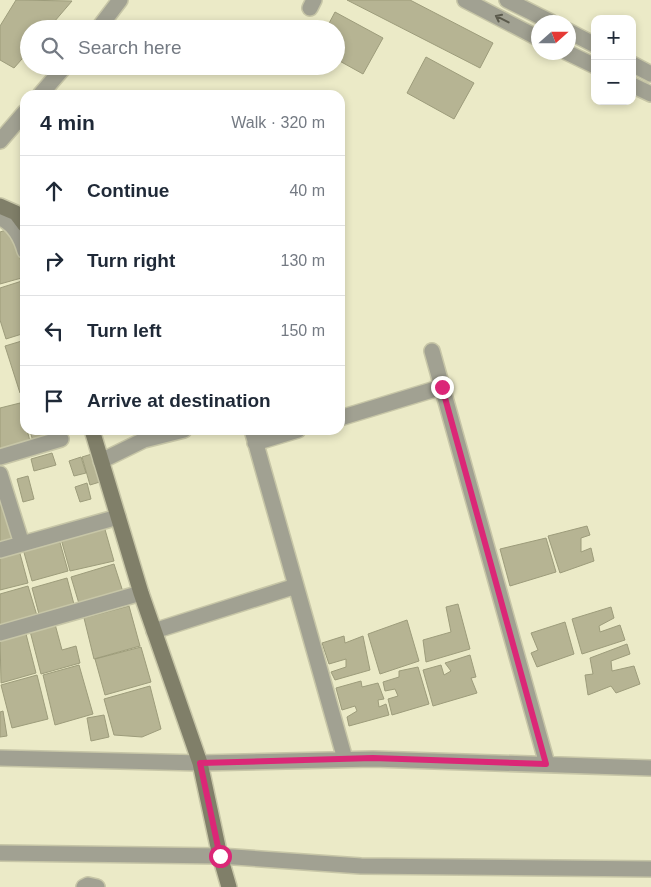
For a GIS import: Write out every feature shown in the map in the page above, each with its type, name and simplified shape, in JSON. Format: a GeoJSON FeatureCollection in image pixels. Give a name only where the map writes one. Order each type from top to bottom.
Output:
{"type":"FeatureCollection","features":[{"type":"Feature","properties":{"kind":"street"},"geometry":{"type":"LineString","coordinates":[[105,20],[120,0]]}},
{"type":"Feature","properties":{"kind":"street"},"geometry":{"type":"LineString","coordinates":[[465,0],[531,34]]}},
{"type":"Feature","properties":{"kind":"street"},"geometry":{"type":"LineString","coordinates":[[507,0],[537,15]]}},
{"type":"Feature","properties":{"kind":"street"},"geometry":{"type":"LineString","coordinates":[[576,35],[591,43]]}},
{"type":"Feature","properties":{"kind":"street"},"geometry":{"type":"LineString","coordinates":[[576,57],[591,64]]}},
{"type":"Feature","properties":{"kind":"street"},"geometry":{"type":"LineString","coordinates":[[636,66],[651,74]]}},
{"type":"Feature","properties":{"kind":"street"},"geometry":{"type":"LineString","coordinates":[[44,90],[57,75]]}},
{"type":"Feature","properties":{"kind":"street"},"geometry":{"type":"LineString","coordinates":[[636,87],[651,94]]}},
{"type":"Feature","properties":{"kind":"street"},"geometry":{"type":"LineString","coordinates":[[0,141],[20,118]]}},
{"type":"Feature","properties":{"kind":"street"},"geometry":{"type":"LineString","coordinates":[[0,206],[16,213],[20,218]]}},
{"type":"Feature","properties":{"kind":"street"},"geometry":{"type":"LineString","coordinates":[[0,218],[8,222],[20,237]]}},
{"type":"Feature","properties":{"kind":"street"},"geometry":{"type":"LineString","coordinates":[[432,351],[546,764]]}},
{"type":"Feature","properties":{"kind":"street"},"geometry":{"type":"LineString","coordinates":[[345,416],[442,387]]}},
{"type":"Feature","properties":{"kind":"street"},"geometry":{"type":"LineString","coordinates":[[93,435],[141,593],[200,763],[220,856],[229,887]]}},
{"type":"Feature","properties":{"kind":"street"},"geometry":{"type":"LineString","coordinates":[[101,461],[144,440],[164,435]]}},
{"type":"Feature","properties":{"kind":"street"},"geometry":{"type":"LineString","coordinates":[[254,436],[345,759]]}},
{"type":"Feature","properties":{"kind":"street"},"geometry":{"type":"LineString","coordinates":[[0,457],[61,439]]}},
{"type":"Feature","properties":{"kind":"street"},"geometry":{"type":"LineString","coordinates":[[0,474],[22,544]]}},
{"type":"Feature","properties":{"kind":"street"},"geometry":{"type":"LineString","coordinates":[[0,550],[118,517]]}},
{"type":"Feature","properties":{"kind":"street"},"geometry":{"type":"LineString","coordinates":[[154,631],[296,586]]}},
{"type":"Feature","properties":{"kind":"street"},"geometry":{"type":"LineString","coordinates":[[0,633],[141,593]]}},
{"type":"Feature","properties":{"kind":"street"},"geometry":{"type":"LineString","coordinates":[[0,758],[200,763],[345,759],[651,768]]}},
{"type":"Feature","properties":{"kind":"street"},"geometry":{"type":"LineString","coordinates":[[0,853],[220,856],[361,866],[651,869]]}},
{"type":"Feature","properties":{"kind":"street"},"geometry":{"type":"LineString","coordinates":[[84,887],[88,885],[98,887]]}},
{"type":"Feature","properties":{"kind":"building"},"geometry":{"type":"Polygon","coordinates":[[[16,0],[72,1],[56,20],[20,20],[20,61],[14,68],[0,60],[0,26],[16,0]]]}},
{"type":"Feature","properties":{"kind":"building"},"geometry":{"type":"Polygon","coordinates":[[[347,0],[410,0],[493,43],[480,68],[347,0]]]}},
{"type":"Feature","properties":{"kind":"building"},"geometry":{"type":"Polygon","coordinates":[[[335,12],[383,38],[363,74],[345,64],[345,20],[331,20],[335,12]]]}},
{"type":"Feature","properties":{"kind":"building"},"geometry":{"type":"Polygon","coordinates":[[[426,57],[474,83],[454,119],[407,93],[426,57]]]}},
{"type":"Feature","properties":{"kind":"building"},"geometry":{"type":"Polygon","coordinates":[[[12,228],[20,258],[20,278],[0,284],[0,232],[12,228]]]}},
{"type":"Feature","properties":{"kind":"building"},"geometry":{"type":"Polygon","coordinates":[[[20,282],[20,335],[6,339],[0,320],[0,288],[20,282]]]}},
{"type":"Feature","properties":{"kind":"building"},"geometry":{"type":"Polygon","coordinates":[[[20,342],[20,393],[5,346],[20,342]]]}},
{"type":"Feature","properties":{"kind":"building"},"geometry":{"type":"Polygon","coordinates":[[[20,403],[20,435],[28,435],[30,441],[0,450],[0,408],[20,403]]]}},
{"type":"Feature","properties":{"kind":"building"},"geometry":{"type":"Polygon","coordinates":[[[31,435],[59,435],[33,442],[31,435]]]}},
{"type":"Feature","properties":{"kind":"building"},"geometry":{"type":"Polygon","coordinates":[[[52,453],[56,465],[34,471],[31,459],[52,453]]]}},
{"type":"Feature","properties":{"kind":"building"},"geometry":{"type":"Polygon","coordinates":[[[95,453],[103,481],[90,485],[82,457],[95,453]]]}},
{"type":"Feature","properties":{"kind":"building"},"geometry":{"type":"Polygon","coordinates":[[[81,457],[86,473],[74,476],[69,461],[81,457]]]}},
{"type":"Feature","properties":{"kind":"building"},"geometry":{"type":"Polygon","coordinates":[[[28,476],[34,499],[23,502],[17,479],[28,476]]]}},
{"type":"Feature","properties":{"kind":"building"},"geometry":{"type":"Polygon","coordinates":[[[87,483],[91,499],[80,502],[75,487],[87,483]]]}},
{"type":"Feature","properties":{"kind":"building"},"geometry":{"type":"Polygon","coordinates":[[[0,502],[3,502],[14,539],[0,544],[0,502]]]}},
{"type":"Feature","properties":{"kind":"building"},"geometry":{"type":"Polygon","coordinates":[[[104,526],[114,561],[70,571],[61,539],[104,526]]]}},
{"type":"Feature","properties":{"kind":"building"},"geometry":{"type":"Polygon","coordinates":[[[587,526],[590,535],[581,538],[581,552],[591,548],[594,561],[560,573],[548,536],[587,526]]]}},
{"type":"Feature","properties":{"kind":"building"},"geometry":{"type":"Polygon","coordinates":[[[546,538],[556,572],[510,586],[500,549],[546,538]]]}},
{"type":"Feature","properties":{"kind":"building"},"geometry":{"type":"Polygon","coordinates":[[[59,539],[68,571],[32,581],[23,549],[59,539]]]}},
{"type":"Feature","properties":{"kind":"building"},"geometry":{"type":"Polygon","coordinates":[[[19,550],[28,583],[0,590],[0,555],[19,550]]]}},
{"type":"Feature","properties":{"kind":"building"},"geometry":{"type":"Polygon","coordinates":[[[114,564],[124,595],[80,607],[71,577],[114,564]]]}},
{"type":"Feature","properties":{"kind":"building"},"geometry":{"type":"Polygon","coordinates":[[[67,578],[75,608],[40,618],[32,588],[67,578]]]}},
{"type":"Feature","properties":{"kind":"building"},"geometry":{"type":"Polygon","coordinates":[[[28,586],[38,619],[0,629],[0,594],[28,586]]]}},
{"type":"Feature","properties":{"kind":"building"},"geometry":{"type":"Polygon","coordinates":[[[458,604],[470,649],[426,662],[423,640],[451,632],[446,607],[458,604]]]}},
{"type":"Feature","properties":{"kind":"building"},"geometry":{"type":"Polygon","coordinates":[[[129,606],[140,646],[94,659],[84,618],[129,606]]]}},
{"type":"Feature","properties":{"kind":"building"},"geometry":{"type":"Polygon","coordinates":[[[611,607],[614,618],[599,626],[600,632],[620,625],[625,640],[582,654],[572,619],[611,607]]]}},
{"type":"Feature","properties":{"kind":"building"},"geometry":{"type":"Polygon","coordinates":[[[407,620],[419,661],[380,674],[368,634],[407,620]]]}},
{"type":"Feature","properties":{"kind":"building"},"geometry":{"type":"Polygon","coordinates":[[[565,622],[574,654],[537,667],[531,653],[538,650],[531,633],[565,622]]]}},
{"type":"Feature","properties":{"kind":"building"},"geometry":{"type":"Polygon","coordinates":[[[55,624],[62,650],[76,646],[80,663],[41,674],[30,631],[55,624]]]}},
{"type":"Feature","properties":{"kind":"building"},"geometry":{"type":"Polygon","coordinates":[[[25,630],[36,673],[1,683],[0,637],[25,630]]]}},
{"type":"Feature","properties":{"kind":"building"},"geometry":{"type":"Polygon","coordinates":[[[344,636],[345,643],[363,636],[370,670],[335,680],[331,672],[346,667],[346,659],[329,664],[322,643],[344,636]]]}},
{"type":"Feature","properties":{"kind":"building"},"geometry":{"type":"Polygon","coordinates":[[[627,644],[630,654],[611,661],[612,671],[634,666],[640,684],[616,693],[611,686],[588,695],[585,675],[593,674],[590,658],[627,644]]]}},
{"type":"Feature","properties":{"kind":"building"},"geometry":{"type":"Polygon","coordinates":[[[141,647],[151,682],[105,695],[95,659],[141,647]]]}},
{"type":"Feature","properties":{"kind":"building"},"geometry":{"type":"Polygon","coordinates":[[[470,655],[476,677],[471,678],[477,693],[433,706],[423,670],[441,665],[444,675],[451,671],[445,663],[470,655]]]}},
{"type":"Feature","properties":{"kind":"building"},"geometry":{"type":"Polygon","coordinates":[[[79,665],[93,714],[55,725],[43,675],[79,665]]]}},
{"type":"Feature","properties":{"kind":"building"},"geometry":{"type":"Polygon","coordinates":[[[418,667],[429,704],[392,715],[388,699],[398,696],[395,689],[385,691],[383,682],[399,677],[399,671],[418,667]]]}},
{"type":"Feature","properties":{"kind":"building"},"geometry":{"type":"Polygon","coordinates":[[[37,675],[48,719],[12,728],[1,685],[37,675]]]}},
{"type":"Feature","properties":{"kind":"building"},"geometry":{"type":"Polygon","coordinates":[[[361,681],[362,687],[378,683],[384,699],[378,700],[379,707],[386,704],[389,715],[349,726],[347,717],[357,711],[355,706],[342,710],[336,688],[361,681]]]}},
{"type":"Feature","properties":{"kind":"building"},"geometry":{"type":"Polygon","coordinates":[[[150,686],[161,729],[142,737],[114,735],[104,699],[150,686]]]}},
{"type":"Feature","properties":{"kind":"building"},"geometry":{"type":"Polygon","coordinates":[[[3,711],[7,736],[0,737],[0,712],[3,711]]]}},
{"type":"Feature","properties":{"kind":"building"},"geometry":{"type":"Polygon","coordinates":[[[104,715],[109,737],[91,741],[87,718],[104,715]]]}},
{"type":"Feature","properties":{"kind":"route"},"geometry":{"type":"LineString","coordinates":[[220,856],[200,763],[373,758],[546,764],[442,387]]}}]}
